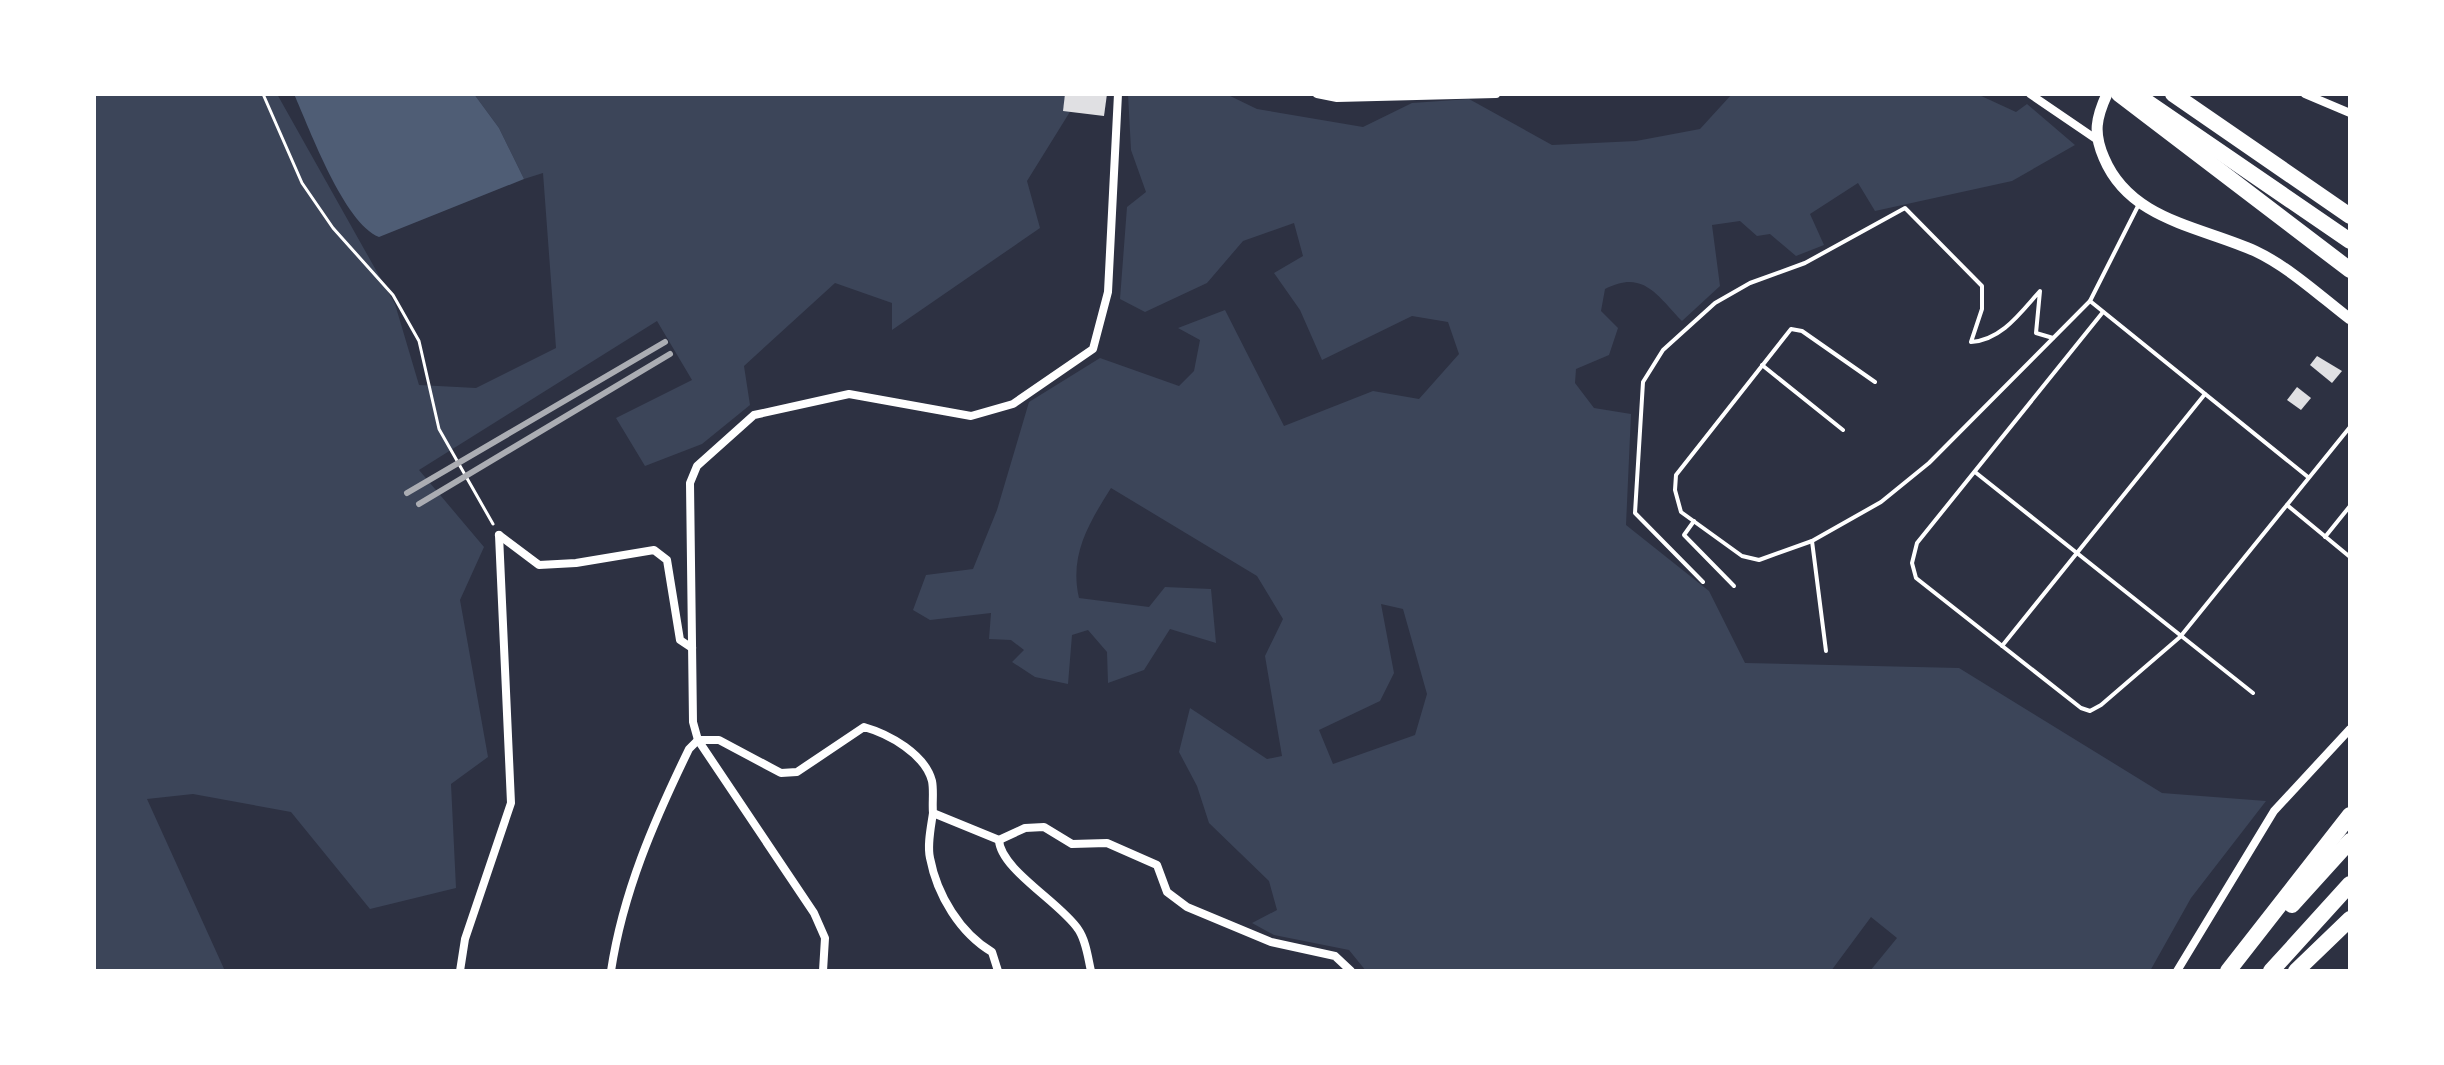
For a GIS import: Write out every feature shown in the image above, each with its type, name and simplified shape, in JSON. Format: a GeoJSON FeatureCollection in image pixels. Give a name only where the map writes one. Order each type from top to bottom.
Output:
{"type":"FeatureCollection","features":[{"type":"Feature","properties":{"kind":"highway"},"geometry":{"type":"LineString","coordinates":[[2119,94],[2350,270]]}},
{"type":"Feature","properties":{"kind":"highway"},"geometry":{"type":"LineString","coordinates":[[2136,94],[2350,241]]}},
{"type":"Feature","properties":{"kind":"highway"},"geometry":{"type":"LineString","coordinates":[[2174,94],[2350,205]]}},
{"type":"Feature","properties":{"kind":"highway"},"geometry":{"type":"LineString","coordinates":[[2174,94],[2350,216]]}},
{"type":"Feature","properties":{"kind":"highway"},"geometry":{"type":"LineString","coordinates":[[2230,971],[2350,815]]}},
{"type":"Feature","properties":{"kind":"highway"},"geometry":{"type":"LineString","coordinates":[[2230,971],[2350,841]]}},
{"type":"Feature","properties":{"kind":"highway"},"geometry":{"type":"LineString","coordinates":[[2271,971],[2350,884]]}},
{"type":"Feature","properties":{"kind":"highway"},"geometry":{"type":"LineString","coordinates":[[2296,971],[2350,919]]}},
{"type":"Feature","properties":{"kind":"street"},"geometry":{"type":"LineString","coordinates":[[823,971],[825,938],[814,913],[698,740],[693,722],[690,483],[697,466],[754,415],[849,394],[971,416],[1013,404],[1093,349],[1108,292],[1118,94]]}},
{"type":"Feature","properties":{"kind":"street"},"geometry":{"type":"LineString","coordinates":[[1317,94],[1337,98],[1496,94]]}},
{"type":"Feature","properties":{"kind":"street"},"geometry":{"type":"LineString","coordinates":[[2030,94],[2096,139]]}},
{"type":"Feature","properties":{"kind":"street"},"geometry":{"type":"LineString","coordinates":[[2107,94],[2097,116],[2096,139],[2117,184],[2157,215],[2256,252],[2350,319]]}},
{"type":"Feature","properties":{"kind":"street"},"geometry":{"type":"LineString","coordinates":[[2305,94],[2350,113]]}},
{"type":"Feature","properties":{"kind":"street"},"geometry":{"type":"LineString","coordinates":[[499,535],[539,565],[576,563],[654,550],[667,560],[680,640],[692,648]]}},
{"type":"Feature","properties":{"kind":"street"},"geometry":{"type":"LineString","coordinates":[[460,971],[465,939],[511,803],[499,535]]}},
{"type":"Feature","properties":{"kind":"street"},"geometry":{"type":"LineString","coordinates":[[611,971],[618,921],[642,853],[689,749],[698,740],[719,740],[781,773],[797,772],[864,727],[912,752],[924,765],[932,781],[929,856],[942,893],[961,927],[974,941],[992,952],[998,971]]}},
{"type":"Feature","properties":{"kind":"street"},"geometry":{"type":"LineString","coordinates":[[2177,971],[2274,811],[2350,729]]}},
{"type":"Feature","properties":{"kind":"street"},"geometry":{"type":"LineString","coordinates":[[933,813],[999,840],[1025,828],[1044,827],[1072,844],[1107,843],[1157,865],[1167,892],[1187,907],[1271,942],[1335,956],[1351,971]]}},
{"type":"Feature","properties":{"kind":"street"},"geometry":{"type":"LineString","coordinates":[[999,840],[1006,860],[1063,909],[1081,932],[1091,971]]}},
{"type":"Feature","properties":{"kind":"lane"},"geometry":{"type":"LineString","coordinates":[[1875,382],[1802,331],[1791,329],[1676,475],[1675,490],[1681,512],[1742,556],[1759,560],[1812,541],[1881,502],[1929,463],[2090,301],[2139,204]]}},
{"type":"Feature","properties":{"kind":"lane"},"geometry":{"type":"LineString","coordinates":[[1703,582],[1635,513],[1643,382],[1663,350],[1715,303],[1750,283],[1805,263],[1905,208],[1982,286],[1982,309],[1971,342],[1985,341],[2012,323],[2040,291],[2036,333],[2053,338]]}},
{"type":"Feature","properties":{"kind":"lane"},"geometry":{"type":"LineString","coordinates":[[2090,301],[2308,477]]}},
{"type":"Feature","properties":{"kind":"lane"},"geometry":{"type":"LineString","coordinates":[[2103,312],[1917,543],[1912,563],[1916,578],[2081,708],[2090,711],[2101,705],[2180,637],[2350,427]]}},
{"type":"Feature","properties":{"kind":"lane"},"geometry":{"type":"LineString","coordinates":[[1762,365],[1843,430]]}},
{"type":"Feature","properties":{"kind":"lane"},"geometry":{"type":"LineString","coordinates":[[2002,646],[2205,394]]}},
{"type":"Feature","properties":{"kind":"lane"},"geometry":{"type":"LineString","coordinates":[[1975,472],[2253,693]]}},
{"type":"Feature","properties":{"kind":"lane"},"geometry":{"type":"LineString","coordinates":[[2286,505],[2350,557]]}},
{"type":"Feature","properties":{"kind":"lane"},"geometry":{"type":"LineString","coordinates":[[2325,537],[2350,506]]}},
{"type":"Feature","properties":{"kind":"lane"},"geometry":{"type":"LineString","coordinates":[[1694,521],[1684,535],[1734,586]]}},
{"type":"Feature","properties":{"kind":"lane"},"geometry":{"type":"LineString","coordinates":[[1812,541],[1826,651]]}},
{"type":"Feature","properties":{"kind":"path"},"geometry":{"type":"LineString","coordinates":[[263,94],[302,183],[333,228],[393,295],[419,341],[439,429],[499,535]]}},
{"type":"Feature","properties":{"kind":"shaded area"},"geometry":{"type":"Polygon","coordinates":[[[94,94],[277,94],[395,304],[419,385],[476,388],[556,348],[543,173],[524,179],[499,128],[474,94],[1081,94],[1027,181],[1040,228],[892,330],[892,303],[835,283],[744,366],[750,405],[702,444],[645,466],[616,418],[692,380],[657,321],[419,470],[484,547],[460,600],[488,757],[451,784],[456,888],[370,909],[291,812],[193,794],[147,799],[225,971],[94,971],[94,94]]]}},
{"type":"Feature","properties":{"kind":"shaded area"},"geometry":{"type":"Polygon","coordinates":[[[294,94],[474,94],[499,128],[524,179],[379,237],[353,214],[341,195],[294,94]]]}},
{"type":"Feature","properties":{"kind":"shaded area"},"geometry":{"type":"Polygon","coordinates":[[[1128,94],[1226,94],[1257,109],[1363,127],[1412,103],[1469,99],[1552,145],[1636,141],[1700,129],[1732,94],[1977,94],[2016,112],[2027,104],[2075,145],[2012,181],[1875,211],[1858,183],[1810,214],[1824,245],[1796,256],[1770,234],[1757,236],[1740,221],[1712,225],[1720,286],[1682,321],[1657,294],[1639,283],[1618,284],[1605,289],[1601,311],[1618,328],[1609,355],[1576,369],[1575,383],[1594,408],[1631,414],[1626,525],[1709,591],[1745,663],[1959,668],[2162,793],[2266,801],[2191,898],[2150,971],[1870,971],[1897,938],[1871,917],[1831,971],[1366,971],[1349,950],[1274,935],[1252,923],[1277,910],[1269,881],[1209,823],[1197,786],[1179,752],[1190,708],[1267,759],[1282,756],[1265,656],[1283,619],[1257,576],[1111,488],[1083,540],[1077,568],[1079,598],[1149,607],[1165,587],[1211,589],[1216,643],[1170,629],[1144,670],[1108,683],[1107,652],[1088,630],[1072,635],[1068,684],[1035,677],[1012,662],[1024,650],[1011,640],[989,639],[991,613],[930,620],[913,610],[926,575],[973,569],[997,510],[1029,402],[1100,358],[1179,386],[1194,371],[1200,340],[1178,328],[1225,310],[1284,426],[1373,391],[1419,399],[1459,354],[1448,322],[1412,316],[1322,360],[1300,310],[1274,273],[1303,256],[1294,223],[1243,241],[1207,283],[1145,312],[1120,299],[1127,207],[1146,192],[1131,150],[1128,94]],[[1381,604],[1394,673],[1380,701],[1319,730],[1333,764],[1415,735],[1427,694],[1403,609],[1381,604]]]}},
{"type":"Feature","properties":{"kind":"building"},"geometry":{"type":"Polygon","coordinates":[[[1065,94],[1107,94],[1104,116],[1063,111],[1065,94]]]}},
{"type":"Feature","properties":{"kind":"building"},"geometry":{"type":"Polygon","coordinates":[[[2317,356],[2342,371],[2332,383],[2310,365],[2317,356]]]}},
{"type":"Feature","properties":{"kind":"building"},"geometry":{"type":"Polygon","coordinates":[[[2297,387],[2311,398],[2301,410],[2287,400],[2297,387]]]}},
{"type":"Feature","properties":{"kind":"railway"},"geometry":{"type":"LineString","coordinates":[[407,493],[665,342]]}},
{"type":"Feature","properties":{"kind":"railway"},"geometry":{"type":"LineString","coordinates":[[419,504],[670,354]]}}]}
